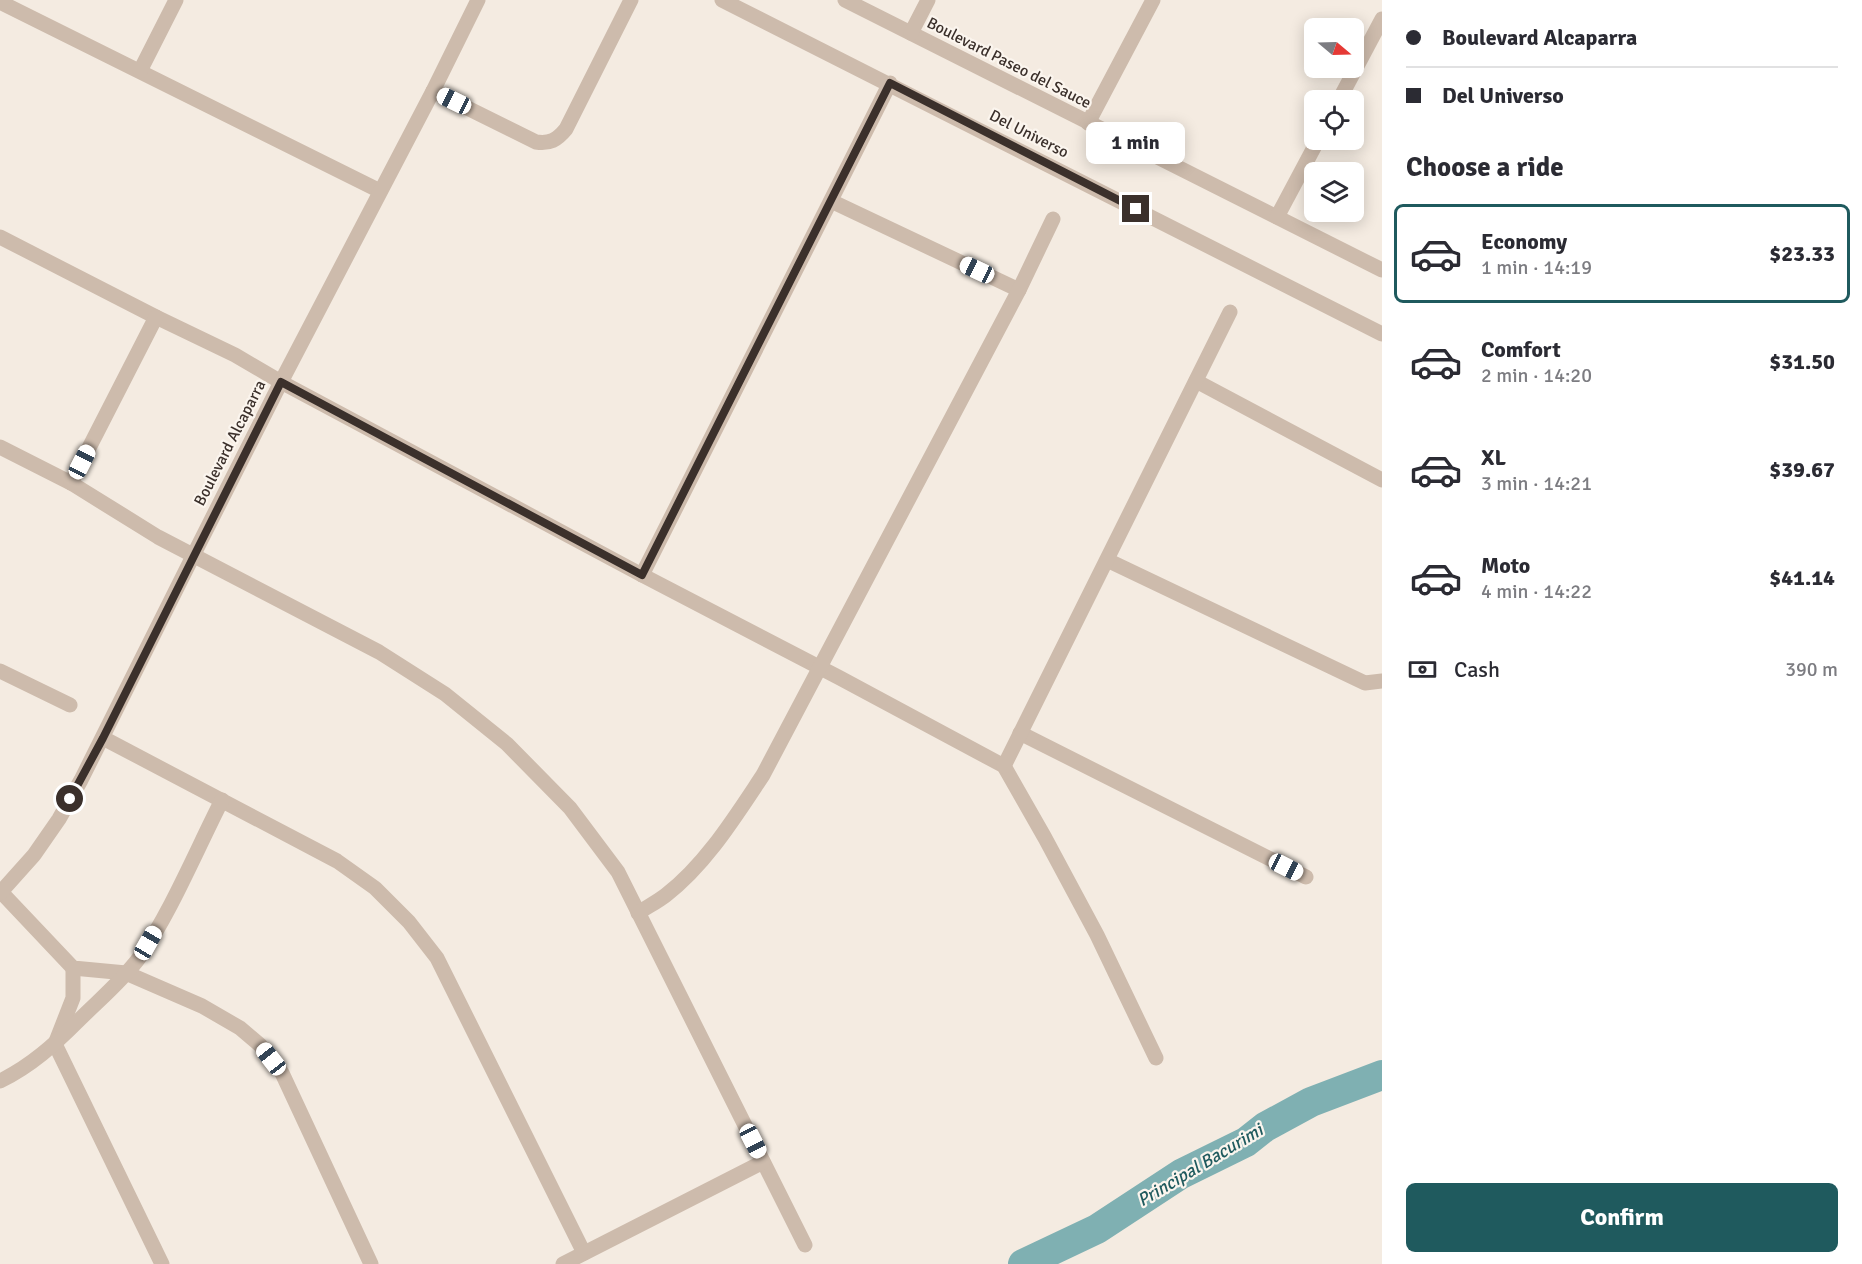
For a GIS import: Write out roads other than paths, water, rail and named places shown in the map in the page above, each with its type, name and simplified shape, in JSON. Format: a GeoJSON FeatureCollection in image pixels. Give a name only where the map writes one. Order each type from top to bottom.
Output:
{"type":"FeatureCollection","features":[{"type":"Feature","properties":{"kind":"street"},"geometry":{"type":"LineString","coordinates":[[140,71],[176,0]]}},
{"type":"Feature","properties":{"kind":"street","name":"Boulevard Alcaparra"},"geometry":{"type":"LineString","coordinates":[[1,893],[34,855],[59,819],[103,738],[281,382],[478,0]]}},
{"type":"Feature","properties":{"kind":"street"},"geometry":{"type":"LineString","coordinates":[[433,91],[536,142],[545,144],[553,141],[560,137],[566,129],[631,0]]}},
{"type":"Feature","properties":{"kind":"street","name":"Del Universo"},"geometry":{"type":"LineString","coordinates":[[722,0],[890,83],[1382,334]]}},
{"type":"Feature","properties":{"kind":"street","name":"Boulevard Paseo del Sauce"},"geometry":{"type":"LineString","coordinates":[[844,0],[1382,270]]}},
{"type":"Feature","properties":{"kind":"street"},"geometry":{"type":"LineString","coordinates":[[911,33],[928,0]]}},
{"type":"Feature","properties":{"kind":"street"},"geometry":{"type":"LineString","coordinates":[[1088,123],[1153,0]]}},
{"type":"Feature","properties":{"kind":"street"},"geometry":{"type":"LineString","coordinates":[[0,2],[380,191]]}},
{"type":"Feature","properties":{"kind":"street"},"geometry":{"type":"LineString","coordinates":[[1344,90],[1382,19]]}},
{"type":"Feature","properties":{"kind":"street"},"geometry":{"type":"LineString","coordinates":[[642,575],[890,83]]}},
{"type":"Feature","properties":{"kind":"street"},"geometry":{"type":"LineString","coordinates":[[1277,217],[1313,150]]}},
{"type":"Feature","properties":{"kind":"street"},"geometry":{"type":"LineString","coordinates":[[831,201],[1018,290]]}},
{"type":"Feature","properties":{"kind":"street"},"geometry":{"type":"LineString","coordinates":[[638,913],[666,894],[694,868],[726,830],[763,775],[1018,290],[1053,219]]}},
{"type":"Feature","properties":{"kind":"street"},"geometry":{"type":"LineString","coordinates":[[0,237],[235,355],[281,382],[642,575],[1004,766],[1097,935],[1156,1058]]}},
{"type":"Feature","properties":{"kind":"street"},"geometry":{"type":"LineString","coordinates":[[1004,766],[1230,312]]}},
{"type":"Feature","properties":{"kind":"street"},"geometry":{"type":"LineString","coordinates":[[71,483],[156,317]]}},
{"type":"Feature","properties":{"kind":"street"},"geometry":{"type":"LineString","coordinates":[[1196,381],[1382,480]]}},
{"type":"Feature","properties":{"kind":"street"},"geometry":{"type":"LineString","coordinates":[[0,447],[71,483],[158,537],[379,652],[445,694],[507,744],[570,808],[618,872],[805,1245]]}},
{"type":"Feature","properties":{"kind":"street"},"geometry":{"type":"LineString","coordinates":[[1107,560],[1365,683],[1382,681]]}},
{"type":"Feature","properties":{"kind":"street"},"geometry":{"type":"LineString","coordinates":[[0,671],[70,705]]}},
{"type":"Feature","properties":{"kind":"street"},"geometry":{"type":"LineString","coordinates":[[1020,733],[1306,878]]}},
{"type":"Feature","properties":{"kind":"street"},"geometry":{"type":"LineString","coordinates":[[103,738],[337,861],[375,888],[409,922],[437,958],[584,1253]]}},
{"type":"Feature","properties":{"kind":"street"},"geometry":{"type":"LineString","coordinates":[[0,1081],[20,1071],[55,1044],[139,957],[165,914],[222,800]]}},
{"type":"Feature","properties":{"kind":"street"},"geometry":{"type":"LineString","coordinates":[[1,893],[73,968],[126,973],[202,1006],[240,1028],[260,1045],[282,1072],[371,1264]]}},
{"type":"Feature","properties":{"kind":"street"},"geometry":{"type":"LineString","coordinates":[[73,968],[73,998],[55,1044],[162,1264]]}},
{"type":"Feature","properties":{"kind":"street"},"geometry":{"type":"LineString","coordinates":[[563,1264],[763,1162]]}},
{"type":"Feature","properties":{"kind":"waterway","name":"Principal Bacurimi"},"geometry":{"type":"LineString","coordinates":[[1023,1264],[1097,1229],[1181,1174],[1246,1142],[1265,1127],[1311,1102],[1382,1075]]}}]}
